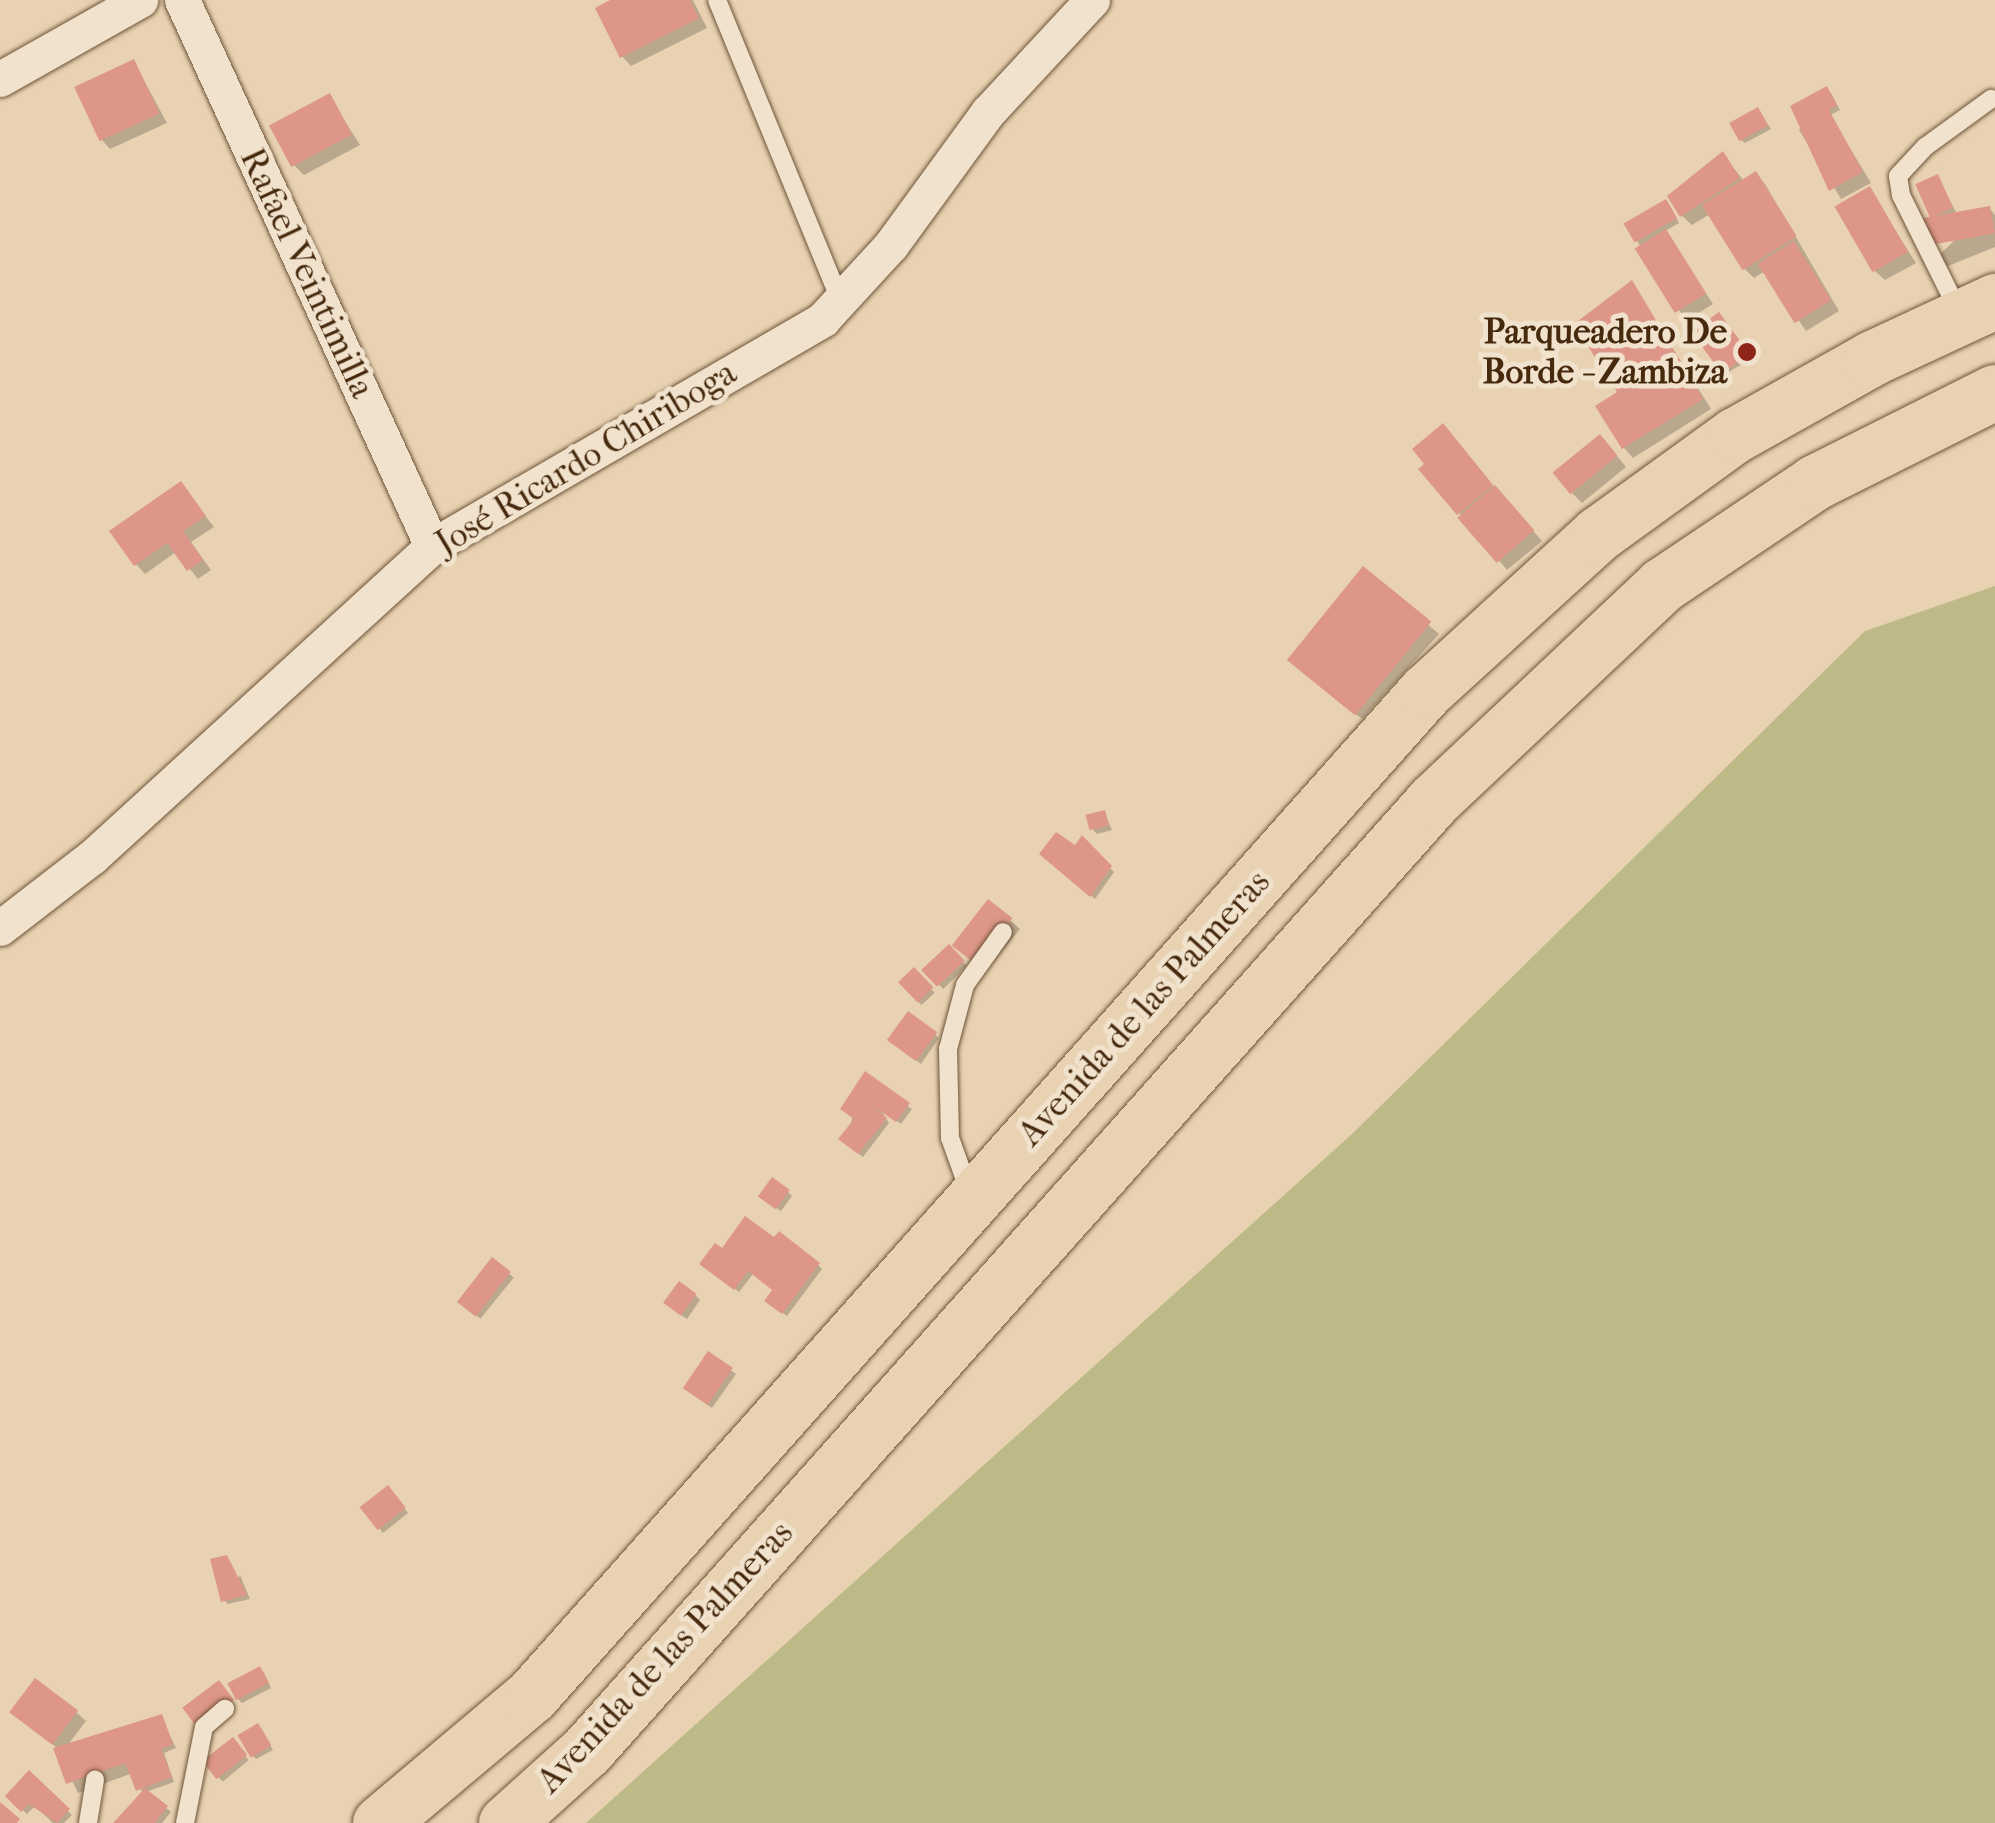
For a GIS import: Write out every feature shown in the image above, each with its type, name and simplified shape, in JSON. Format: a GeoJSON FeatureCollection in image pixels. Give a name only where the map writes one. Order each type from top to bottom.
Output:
{"type":"FeatureCollection","features":[{"type":"Feature","properties":{"kind":"main road","name":"Avenida de las Palmeras"},"geometry":{"type":"LineString","coordinates":[[380,1823],[532,1695],[1426,691],[1598,534],[1734,435],[1978,309]]}},
{"type":"Feature","properties":{"kind":"main road","name":"Avenida de las Palmeras"},"geometry":{"type":"LineString","coordinates":[[506,1823],[587,1750],[1433,801],[1662,585],[1814,482],[1995,392]]}},
{"type":"Feature","properties":{"kind":"street"},"geometry":{"type":"LineString","coordinates":[[0,79],[140,0]]}},
{"type":"Feature","properties":{"kind":"street","name":"Rafael Veintimilla"},"geometry":{"type":"LineString","coordinates":[[182,0],[432,546]]}},
{"type":"Feature","properties":{"kind":"street","name":"José Ricardo Chiriboga"},"geometry":{"type":"LineString","coordinates":[[0,928],[92,857],[432,546],[823,319],[891,245],[988,112],[1092,0]]}},
{"type":"Feature","properties":{"kind":"lane"},"geometry":{"type":"LineString","coordinates":[[717,0],[840,300]]}},
{"type":"Feature","properties":{"kind":"lane"},"geometry":{"type":"LineString","coordinates":[[1978,309],[1901,195],[1898,176],[1925,146],[1990,99]]}},
{"type":"Feature","properties":{"kind":"lane"},"geometry":{"type":"LineString","coordinates":[[972,1201],[950,1138],[948,1049],[965,984],[1002,932]]}},
{"type":"Feature","properties":{"kind":"lane"},"geometry":{"type":"LineString","coordinates":[[185,1823],[204,1727],[225,1708]]}},
{"type":"Feature","properties":{"kind":"lane"},"geometry":{"type":"LineString","coordinates":[[88,1823],[95,1780]]}},
{"type":"Feature","properties":{"kind":"shaded area"},"geometry":{"type":"Polygon","coordinates":[[[1995,586],[1995,1823],[586,1823],[1353,1133],[1865,631],[1995,586]]]}},
{"type":"Feature","properties":{"kind":"building"},"geometry":{"type":"Polygon","coordinates":[[[610,0],[690,0],[699,18],[620,58],[595,8],[610,0]]]}},
{"type":"Feature","properties":{"kind":"building"},"geometry":{"type":"Polygon","coordinates":[[[134,59],[159,113],[100,141],[74,87],[134,59]]]}},
{"type":"Feature","properties":{"kind":"building"},"geometry":{"type":"Polygon","coordinates":[[[1827,86],[1837,105],[1829,110],[1863,172],[1829,191],[1790,106],[1827,86]]]}},
{"type":"Feature","properties":{"kind":"building"},"geometry":{"type":"Polygon","coordinates":[[[330,93],[352,134],[291,167],[269,125],[330,93]]]}},
{"type":"Feature","properties":{"kind":"building"},"geometry":{"type":"Polygon","coordinates":[[[1758,107],[1768,125],[1739,141],[1729,123],[1758,107]]]}},
{"type":"Feature","properties":{"kind":"building"},"geometry":{"type":"Polygon","coordinates":[[[1723,151],[1740,178],[1680,217],[1667,196],[1723,151]]]}},
{"type":"Feature","properties":{"kind":"building"},"geometry":{"type":"Polygon","coordinates":[[[1756,171],[1797,236],[1743,270],[1702,205],[1756,171]]]}},
{"type":"Feature","properties":{"kind":"building"},"geometry":{"type":"Polygon","coordinates":[[[1938,174],[1953,208],[1930,218],[1915,184],[1938,174]]]}},
{"type":"Feature","properties":{"kind":"building"},"geometry":{"type":"Polygon","coordinates":[[[1870,186],[1908,252],[1872,272],[1834,206],[1870,186]]]}},
{"type":"Feature","properties":{"kind":"building"},"geometry":{"type":"Polygon","coordinates":[[[1666,199],[1677,218],[1635,243],[1624,224],[1666,199]]]}},
{"type":"Feature","properties":{"kind":"building"},"geometry":{"type":"Polygon","coordinates":[[[1990,206],[1995,234],[1926,246],[1921,218],[1990,206]]]}},
{"type":"Feature","properties":{"kind":"building"},"geometry":{"type":"Polygon","coordinates":[[[1666,229],[1706,293],[1675,313],[1635,249],[1666,229]]]}},
{"type":"Feature","properties":{"kind":"building"},"geometry":{"type":"Polygon","coordinates":[[[1794,241],[1831,300],[1795,323],[1758,264],[1794,241]]]}},
{"type":"Feature","properties":{"kind":"building"},"geometry":{"type":"Polygon","coordinates":[[[1632,280],[1703,399],[1622,449],[1595,406],[1617,392],[1574,324],[1632,280]]]}},
{"type":"Feature","properties":{"kind":"building"},"geometry":{"type":"Polygon","coordinates":[[[1719,312],[1750,354],[1722,374],[1691,332],[1719,312]]]}},
{"type":"Feature","properties":{"kind":"building"},"geometry":{"type":"Polygon","coordinates":[[[1443,423],[1493,485],[1457,515],[1418,469],[1424,464],[1412,449],[1443,423]]]}},
{"type":"Feature","properties":{"kind":"building"},"geometry":{"type":"Polygon","coordinates":[[[1600,434],[1618,456],[1570,494],[1553,472],[1600,434]]]}},
{"type":"Feature","properties":{"kind":"building"},"geometry":{"type":"Polygon","coordinates":[[[181,481],[206,516],[183,531],[203,560],[187,571],[167,543],[134,566],[109,531],[181,481]]]}},
{"type":"Feature","properties":{"kind":"building"},"geometry":{"type":"Polygon","coordinates":[[[1495,485],[1534,530],[1497,563],[1457,518],[1495,485]]]}},
{"type":"Feature","properties":{"kind":"building"},"geometry":{"type":"Polygon","coordinates":[[[1363,566],[1431,621],[1355,715],[1287,660],[1363,566]]]}},
{"type":"Feature","properties":{"kind":"building"},"geometry":{"type":"Polygon","coordinates":[[[1105,810],[1109,826],[1089,830],[1086,815],[1105,810]]]}},
{"type":"Feature","properties":{"kind":"building"},"geometry":{"type":"Polygon","coordinates":[[[1056,832],[1075,845],[1082,835],[1112,866],[1090,897],[1039,854],[1056,832]]]}},
{"type":"Feature","properties":{"kind":"building"},"geometry":{"type":"Polygon","coordinates":[[[988,899],[1012,918],[976,965],[952,945],[988,899]]]}},
{"type":"Feature","properties":{"kind":"building"},"geometry":{"type":"Polygon","coordinates":[[[949,944],[965,961],[937,987],[921,970],[949,944]]]}},
{"type":"Feature","properties":{"kind":"building"},"geometry":{"type":"Polygon","coordinates":[[[914,967],[933,987],[918,1002],[898,982],[914,967]]]}},
{"type":"Feature","properties":{"kind":"building"},"geometry":{"type":"Polygon","coordinates":[[[908,1011],[937,1032],[916,1061],[887,1040],[908,1011]]]}},
{"type":"Feature","properties":{"kind":"building"},"geometry":{"type":"Polygon","coordinates":[[[865,1071],[910,1103],[896,1122],[869,1103],[887,1118],[858,1154],[838,1139],[854,1119],[840,1109],[865,1071]]]}},
{"type":"Feature","properties":{"kind":"building"},"geometry":{"type":"Polygon","coordinates":[[[772,1177],[790,1190],[776,1209],[758,1196],[772,1177]]]}},
{"type":"Feature","properties":{"kind":"building"},"geometry":{"type":"Polygon","coordinates":[[[745,1216],[774,1237],[779,1231],[820,1263],[782,1314],[764,1301],[772,1290],[748,1271],[734,1290],[699,1264],[715,1243],[722,1248],[745,1216]]]}},
{"type":"Feature","properties":{"kind":"building"},"geometry":{"type":"Polygon","coordinates":[[[492,1257],[511,1272],[476,1317],[457,1302],[492,1257]]]}},
{"type":"Feature","properties":{"kind":"building"},"geometry":{"type":"Polygon","coordinates":[[[679,1281],[697,1294],[681,1316],[663,1303],[679,1281]]]}},
{"type":"Feature","properties":{"kind":"building"},"geometry":{"type":"Polygon","coordinates":[[[708,1351],[733,1368],[708,1405],[683,1388],[708,1351]]]}},
{"type":"Feature","properties":{"kind":"building"},"geometry":{"type":"Polygon","coordinates":[[[388,1485],[406,1508],[377,1530],[360,1507],[388,1485]]]}},
{"type":"Feature","properties":{"kind":"building"},"geometry":{"type":"Polygon","coordinates":[[[227,1555],[247,1595],[221,1602],[210,1559],[227,1555]]]}},
{"type":"Feature","properties":{"kind":"building"},"geometry":{"type":"Polygon","coordinates":[[[260,1666],[269,1683],[236,1700],[227,1683],[260,1666]]]}},
{"type":"Feature","properties":{"kind":"building"},"geometry":{"type":"Polygon","coordinates":[[[35,1678],[78,1710],[52,1745],[9,1712],[35,1678]]]}},
{"type":"Feature","properties":{"kind":"building"},"geometry":{"type":"Polygon","coordinates":[[[219,1680],[234,1700],[197,1728],[182,1708],[219,1680]]]}},
{"type":"Feature","properties":{"kind":"building"},"geometry":{"type":"Polygon","coordinates":[[[162,1714],[173,1744],[161,1749],[172,1777],[136,1791],[125,1763],[66,1784],[53,1748],[162,1714]]]}},
{"type":"Feature","properties":{"kind":"building"},"geometry":{"type":"Polygon","coordinates":[[[258,1723],[271,1745],[251,1758],[237,1735],[258,1723]]]}},
{"type":"Feature","properties":{"kind":"building"},"geometry":{"type":"Polygon","coordinates":[[[233,1737],[247,1755],[216,1779],[202,1761],[233,1737]]]}},
{"type":"Feature","properties":{"kind":"building"},"geometry":{"type":"Polygon","coordinates":[[[29,1770],[70,1809],[57,1823],[29,1804],[21,1812],[5,1796],[29,1770]]]}},
{"type":"Feature","properties":{"kind":"building"},"geometry":{"type":"Polygon","coordinates":[[[145,1788],[168,1806],[155,1823],[113,1823],[145,1788]]]}},
{"type":"Feature","properties":{"kind":"building"},"geometry":{"type":"Polygon","coordinates":[[[0,1802],[20,1819],[17,1823],[0,1823],[0,1802]]]}},
{"type":"Feature","properties":{"kind":"place","name":"Parqueadero De Borde - Zambiza"},"geometry":{"type":"Point","coordinates":[1747,352]}}]}
